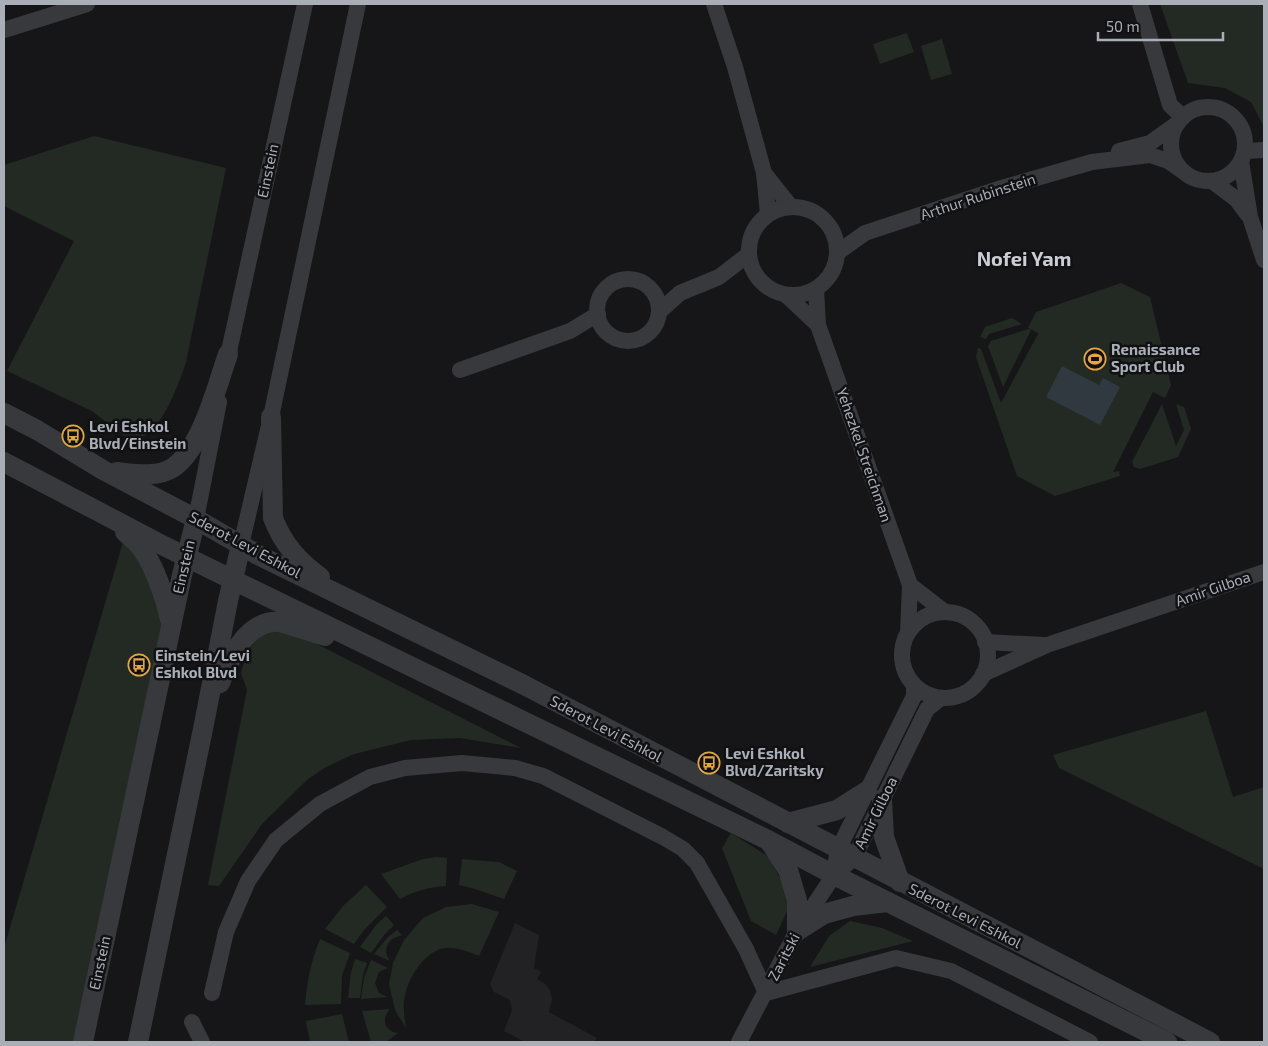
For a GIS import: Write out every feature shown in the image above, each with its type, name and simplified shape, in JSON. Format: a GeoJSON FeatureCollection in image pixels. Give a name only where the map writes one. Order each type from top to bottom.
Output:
{"type":"FeatureCollection","features":[{"type":"Feature","properties":{"kind":"street"},"geometry":{"type":"LineString","coordinates":[[4,30],[87,4]]}},
{"type":"Feature","properties":{"kind":"street","name":"Einstein"},"geometry":{"type":"LineString","coordinates":[[83,1042],[186,556],[196,519],[228,354],[305,4]]}},
{"type":"Feature","properties":{"kind":"street"},"geometry":{"type":"LineString","coordinates":[[138,1042],[233,580],[271,416],[358,4]]}},
{"type":"Feature","properties":{"kind":"street"},"geometry":{"type":"LineString","coordinates":[[714,4],[735,67],[764,173],[768,214]]}},
{"type":"Feature","properties":{"kind":"street"},"geometry":{"type":"LineString","coordinates":[[1140,4],[1170,105],[1180,120]]}},
{"type":"Feature","properties":{"kind":"street"},"geometry":{"type":"LineString","coordinates":[[1264,150],[1243,156],[1229,175],[1212,181],[1197,179],[1184,172],[1173,156],[1171,147],[1174,130],[1180,120],[1191,111],[1211,107],[1221,109],[1238,122],[1243,131],[1245,141],[1243,156],[1250,217],[1264,260]]}},
{"type":"Feature","properties":{"kind":"street","name":"Arthur Rubinstein"},"geometry":{"type":"LineString","coordinates":[[1092,162],[1106,154],[1150,143],[1180,120]]}},
{"type":"Feature","properties":{"kind":"street","name":"Arthur Rubinstein"},"geometry":{"type":"LineString","coordinates":[[837,253],[865,233],[998,189],[1092,162],[1150,156],[1168,161],[1184,172]]}},
{"type":"Feature","properties":{"kind":"street"},"geometry":{"type":"LineString","coordinates":[[764,173],[791,207]]}},
{"type":"Feature","properties":{"kind":"street"},"geometry":{"type":"LineString","coordinates":[[1212,181],[1236,199],[1250,217]]}},
{"type":"Feature","properties":{"kind":"street"},"geometry":{"type":"LineString","coordinates":[[786,295],[802,294],[816,288],[828,277],[833,269],[837,253],[832,232],[827,224],[815,214],[802,208],[783,208],[768,214],[755,227],[751,236],[749,254],[752,270],[757,277],[770,289],[786,295],[818,326]]}},
{"type":"Feature","properties":{"kind":"street","name":"Arthur Rubinstein"},"geometry":{"type":"LineString","coordinates":[[832,232],[865,233]]}},
{"type":"Feature","properties":{"kind":"street"},"geometry":{"type":"LineString","coordinates":[[659,312],[680,293],[719,277],[749,254]]}},
{"type":"Feature","properties":{"kind":"street"},"geometry":{"type":"LineString","coordinates":[[719,277],[757,277]]}},
{"type":"Feature","properties":{"kind":"street"},"geometry":{"type":"LineString","coordinates":[[626,279],[635,280],[652,290],[659,304],[659,312],[657,322],[651,331],[632,341],[622,340],[612,336],[604,329],[598,314],[598,304],[608,287],[626,279]]}},
{"type":"Feature","properties":{"kind":"street"},"geometry":{"type":"LineString","coordinates":[[816,288],[818,326]]}},
{"type":"Feature","properties":{"kind":"street"},"geometry":{"type":"LineString","coordinates":[[652,290],[680,293]]}},
{"type":"Feature","properties":{"kind":"street"},"geometry":{"type":"LineString","coordinates":[[460,370],[570,331],[598,314]]}},
{"type":"Feature","properties":{"kind":"street","name":"Yehezkel Streichman"},"geometry":{"type":"LineString","coordinates":[[818,326],[910,585]]}},
{"type":"Feature","properties":{"kind":"street"},"geometry":{"type":"LineString","coordinates":[[570,331],[604,329]]}},
{"type":"Feature","properties":{"kind":"street"},"geometry":{"type":"LineString","coordinates":[[103,470],[142,475],[158,473],[173,467],[190,449],[201,427],[209,410],[228,354]]}},
{"type":"Feature","properties":{"kind":"street","name":"Sderot Levi Eshkol"},"geometry":{"type":"LineString","coordinates":[[4,413],[37,430],[103,470],[196,519],[258,556],[356,602],[524,686],[1210,1042]]}},
{"type":"Feature","properties":{"kind":"street"},"geometry":{"type":"LineString","coordinates":[[271,416],[273,518],[279,534],[288,549],[306,567],[356,602]]}},
{"type":"Feature","properties":{"kind":"street","name":"Sderot Levi Eshkol"},"geometry":{"type":"LineString","coordinates":[[4,462],[233,580],[768,840],[1166,1042]]}},
{"type":"Feature","properties":{"kind":"street"},"geometry":{"type":"LineString","coordinates":[[100,512],[137,542],[142,549],[165,600],[171,632]]}},
{"type":"Feature","properties":{"kind":"street","name":"Amir Gilboa"},"geometry":{"type":"LineString","coordinates":[[983,674],[1047,645],[1264,572]]}},
{"type":"Feature","properties":{"kind":"street"},"geometry":{"type":"LineString","coordinates":[[910,585],[944,612]]}},
{"type":"Feature","properties":{"kind":"street"},"geometry":{"type":"LineString","coordinates":[[908,633],[920,620],[936,613],[953,613],[968,619],[981,633],[985,642],[987,658],[983,674],[970,690],[956,696],[941,698],[922,692],[914,685],[904,670],[902,660],[902,651],[908,633],[910,585]]}},
{"type":"Feature","properties":{"kind":"street"},"geometry":{"type":"LineString","coordinates":[[203,729],[232,656],[242,641],[263,624],[272,621],[280,622],[393,658]]}},
{"type":"Feature","properties":{"kind":"street","name":"Amir Gilboa"},"geometry":{"type":"LineString","coordinates":[[985,642],[1047,645]]}},
{"type":"Feature","properties":{"kind":"street","name":"Amir Gilboa"},"geometry":{"type":"LineString","coordinates":[[834,875],[875,795],[914,696],[914,685]]}},
{"type":"Feature","properties":{"kind":"street","name":"Amir Gilboa"},"geometry":{"type":"LineString","coordinates":[[875,795],[927,709],[941,698]]}},
{"type":"Feature","properties":{"kind":"street"},"geometry":{"type":"LineString","coordinates":[[212,993],[226,932],[248,881],[276,840],[320,804],[370,777],[405,768],[462,763],[515,768],[543,776],[683,849],[697,862],[746,949],[766,993],[896,958],[951,971],[1090,1042]]}},
{"type":"Feature","properties":{"kind":"street"},"geometry":{"type":"LineString","coordinates":[[788,823],[837,810],[875,795],[884,837],[900,882]]}},
{"type":"Feature","properties":{"kind":"street"},"geometry":{"type":"LineString","coordinates":[[768,840],[788,870],[797,900],[797,931]]}},
{"type":"Feature","properties":{"kind":"street","name":"Zaritski"},"geometry":{"type":"LineString","coordinates":[[739,1042],[797,931],[834,875]]}},
{"type":"Feature","properties":{"kind":"street"},"geometry":{"type":"LineString","coordinates":[[797,931],[824,914],[853,906],[888,902]]}},
{"type":"Feature","properties":{"kind":"street"},"geometry":{"type":"LineString","coordinates":[[192,1022],[202,1042]]}},
{"type":"Feature","properties":{"kind":"shaded area"},"geometry":{"type":"Polygon","coordinates":[[[1160,4],[1264,4],[1264,127],[1251,102],[1225,88],[1188,83],[1160,4]]]}},
{"type":"Feature","properties":{"kind":"shaded area"},"geometry":{"type":"Polygon","coordinates":[[[907,33],[914,52],[880,64],[873,44],[907,33]]]}},
{"type":"Feature","properties":{"kind":"shaded area"},"geometry":{"type":"Polygon","coordinates":[[[942,39],[952,74],[931,80],[921,46],[942,39]]]}},
{"type":"Feature","properties":{"kind":"shaded area"},"geometry":{"type":"Polygon","coordinates":[[[94,136],[226,168],[186,362],[170,403],[158,423],[151,431],[138,438],[128,439],[92,411],[7,371],[74,241],[4,206],[4,165],[94,136]]]}},
{"type":"Feature","properties":{"kind":"shaded area","name":"Renaissance Sport Club"},"geometry":{"type":"Polygon","coordinates":[[[1121,283],[1150,297],[1171,385],[1165,398],[1153,392],[1113,472],[1119,471],[1120,476],[1055,496],[1017,476],[976,357],[978,348],[981,349],[1001,403],[1038,334],[1028,328],[1036,312],[1121,283]]]}},
{"type":"Feature","properties":{"kind":"shaded area"},"geometry":{"type":"Polygon","coordinates":[[[1012,318],[1022,324],[989,334],[986,339],[980,337],[985,327],[1012,318]]]}},
{"type":"Feature","properties":{"kind":"shaded area"},"geometry":{"type":"Polygon","coordinates":[[[1028,329],[1031,330],[1003,387],[988,346],[991,341],[1028,329]]]}},
{"type":"Feature","properties":{"kind":"shaded area"},"geometry":{"type":"Polygon","coordinates":[[[1062,366],[1099,385],[1103,378],[1120,387],[1100,425],[1046,397],[1062,366]]]}},
{"type":"Feature","properties":{"kind":"shaded area"},"geometry":{"type":"Polygon","coordinates":[[[1162,404],[1176,446],[1184,430],[1176,404],[1184,407],[1191,429],[1178,457],[1140,469],[1134,467],[1132,462],[1162,404]]]}},
{"type":"Feature","properties":{"kind":"shaded area"},"geometry":{"type":"Polygon","coordinates":[[[123,542],[138,553],[161,615],[162,638],[76,1042],[4,1042],[4,948],[123,542]]]}},
{"type":"Feature","properties":{"kind":"shaded area"},"geometry":{"type":"Polygon","coordinates":[[[275,629],[311,641],[521,748],[460,738],[411,740],[354,754],[326,767],[308,779],[262,824],[219,886],[208,885],[247,690],[241,673],[247,652],[259,637],[275,629]]]}},
{"type":"Feature","properties":{"kind":"shaded area"},"geometry":{"type":"Polygon","coordinates":[[[1206,711],[1233,797],[1264,787],[1264,869],[1059,768],[1053,755],[1206,711]]]}},
{"type":"Feature","properties":{"kind":"shaded area"},"geometry":{"type":"Polygon","coordinates":[[[731,833],[769,857],[783,884],[789,907],[776,935],[751,921],[722,848],[731,833]]]}},
{"type":"Feature","properties":{"kind":"shaded area"},"geometry":{"type":"Polygon","coordinates":[[[447,858],[446,886],[422,890],[400,899],[381,874],[423,859],[447,858]]]}},
{"type":"Feature","properties":{"kind":"shaded area"},"geometry":{"type":"Polygon","coordinates":[[[462,859],[499,862],[517,871],[504,899],[459,885],[462,859]]]}},
{"type":"Feature","properties":{"kind":"shaded area"},"geometry":{"type":"Polygon","coordinates":[[[366,885],[387,907],[364,930],[354,944],[325,929],[344,905],[366,885]]]}},
{"type":"Feature","properties":{"kind":"shaded area"},"geometry":{"type":"Polygon","coordinates":[[[472,904],[499,912],[479,956],[467,951],[445,948],[437,950],[423,961],[412,976],[405,993],[406,1028],[395,1010],[389,984],[393,963],[404,940],[423,918],[446,907],[472,904]]]}},
{"type":"Feature","properties":{"kind":"shaded area"},"geometry":{"type":"Polygon","coordinates":[[[386,916],[394,925],[371,953],[360,947],[376,925],[386,916]]]}},
{"type":"Feature","properties":{"kind":"shaded area"},"geometry":{"type":"Polygon","coordinates":[[[850,921],[882,928],[913,941],[810,967],[829,936],[850,921]]]}},
{"type":"Feature","properties":{"kind":"shaded area"},"geometry":{"type":"Polygon","coordinates":[[[515,923],[539,935],[534,968],[541,972],[537,979],[550,990],[552,999],[549,1012],[597,1038],[594,1042],[525,1042],[504,1031],[512,1010],[510,1000],[494,992],[490,984],[515,923]]]}},
{"type":"Feature","properties":{"kind":"shaded area"},"geometry":{"type":"Polygon","coordinates":[[[397,930],[402,935],[392,939],[387,947],[386,952],[390,961],[374,954],[388,937],[397,930]]]}},
{"type":"Feature","properties":{"kind":"shaded area"},"geometry":{"type":"Polygon","coordinates":[[[320,939],[350,953],[342,976],[341,1004],[305,1005],[310,971],[320,939]]]}},
{"type":"Feature","properties":{"kind":"shaded area"},"geometry":{"type":"Polygon","coordinates":[[[355,959],[367,963],[363,975],[360,998],[348,998],[351,972],[355,959]]]}},
{"type":"Feature","properties":{"kind":"shaded area"},"geometry":{"type":"Polygon","coordinates":[[[371,960],[388,968],[379,972],[375,983],[379,993],[387,997],[361,999],[364,978],[371,960]]]}},
{"type":"Feature","properties":{"kind":"shaded area"},"geometry":{"type":"Polygon","coordinates":[[[390,1009],[385,1017],[385,1024],[390,1030],[398,1033],[386,1042],[371,1042],[362,1011],[390,1009]]]}},
{"type":"Feature","properties":{"kind":"shaded area"},"geometry":{"type":"Polygon","coordinates":[[[342,1014],[349,1042],[310,1042],[306,1021],[342,1014]]]}},
{"type":"Feature","properties":{"kind":"place","name":"Renaissance Sport Club"},"geometry":{"type":"Point","coordinates":[1095,359]}},
{"type":"Feature","properties":{"kind":"place","name":"Levi Eshkol Blvd/Einstein"},"geometry":{"type":"Point","coordinates":[73,436]}},
{"type":"Feature","properties":{"kind":"place","name":"Einstein/Levi Eshkol Blvd"},"geometry":{"type":"Point","coordinates":[139,665]}},
{"type":"Feature","properties":{"kind":"place","name":"Levi Eshkol Blvd/Zaritsky"},"geometry":{"type":"Point","coordinates":[709,763]}},
{"type":"Feature","properties":{"kind":"district","name":"Nofei Yam"},"geometry":{"type":"Point","coordinates":[1024,259]}}]}
